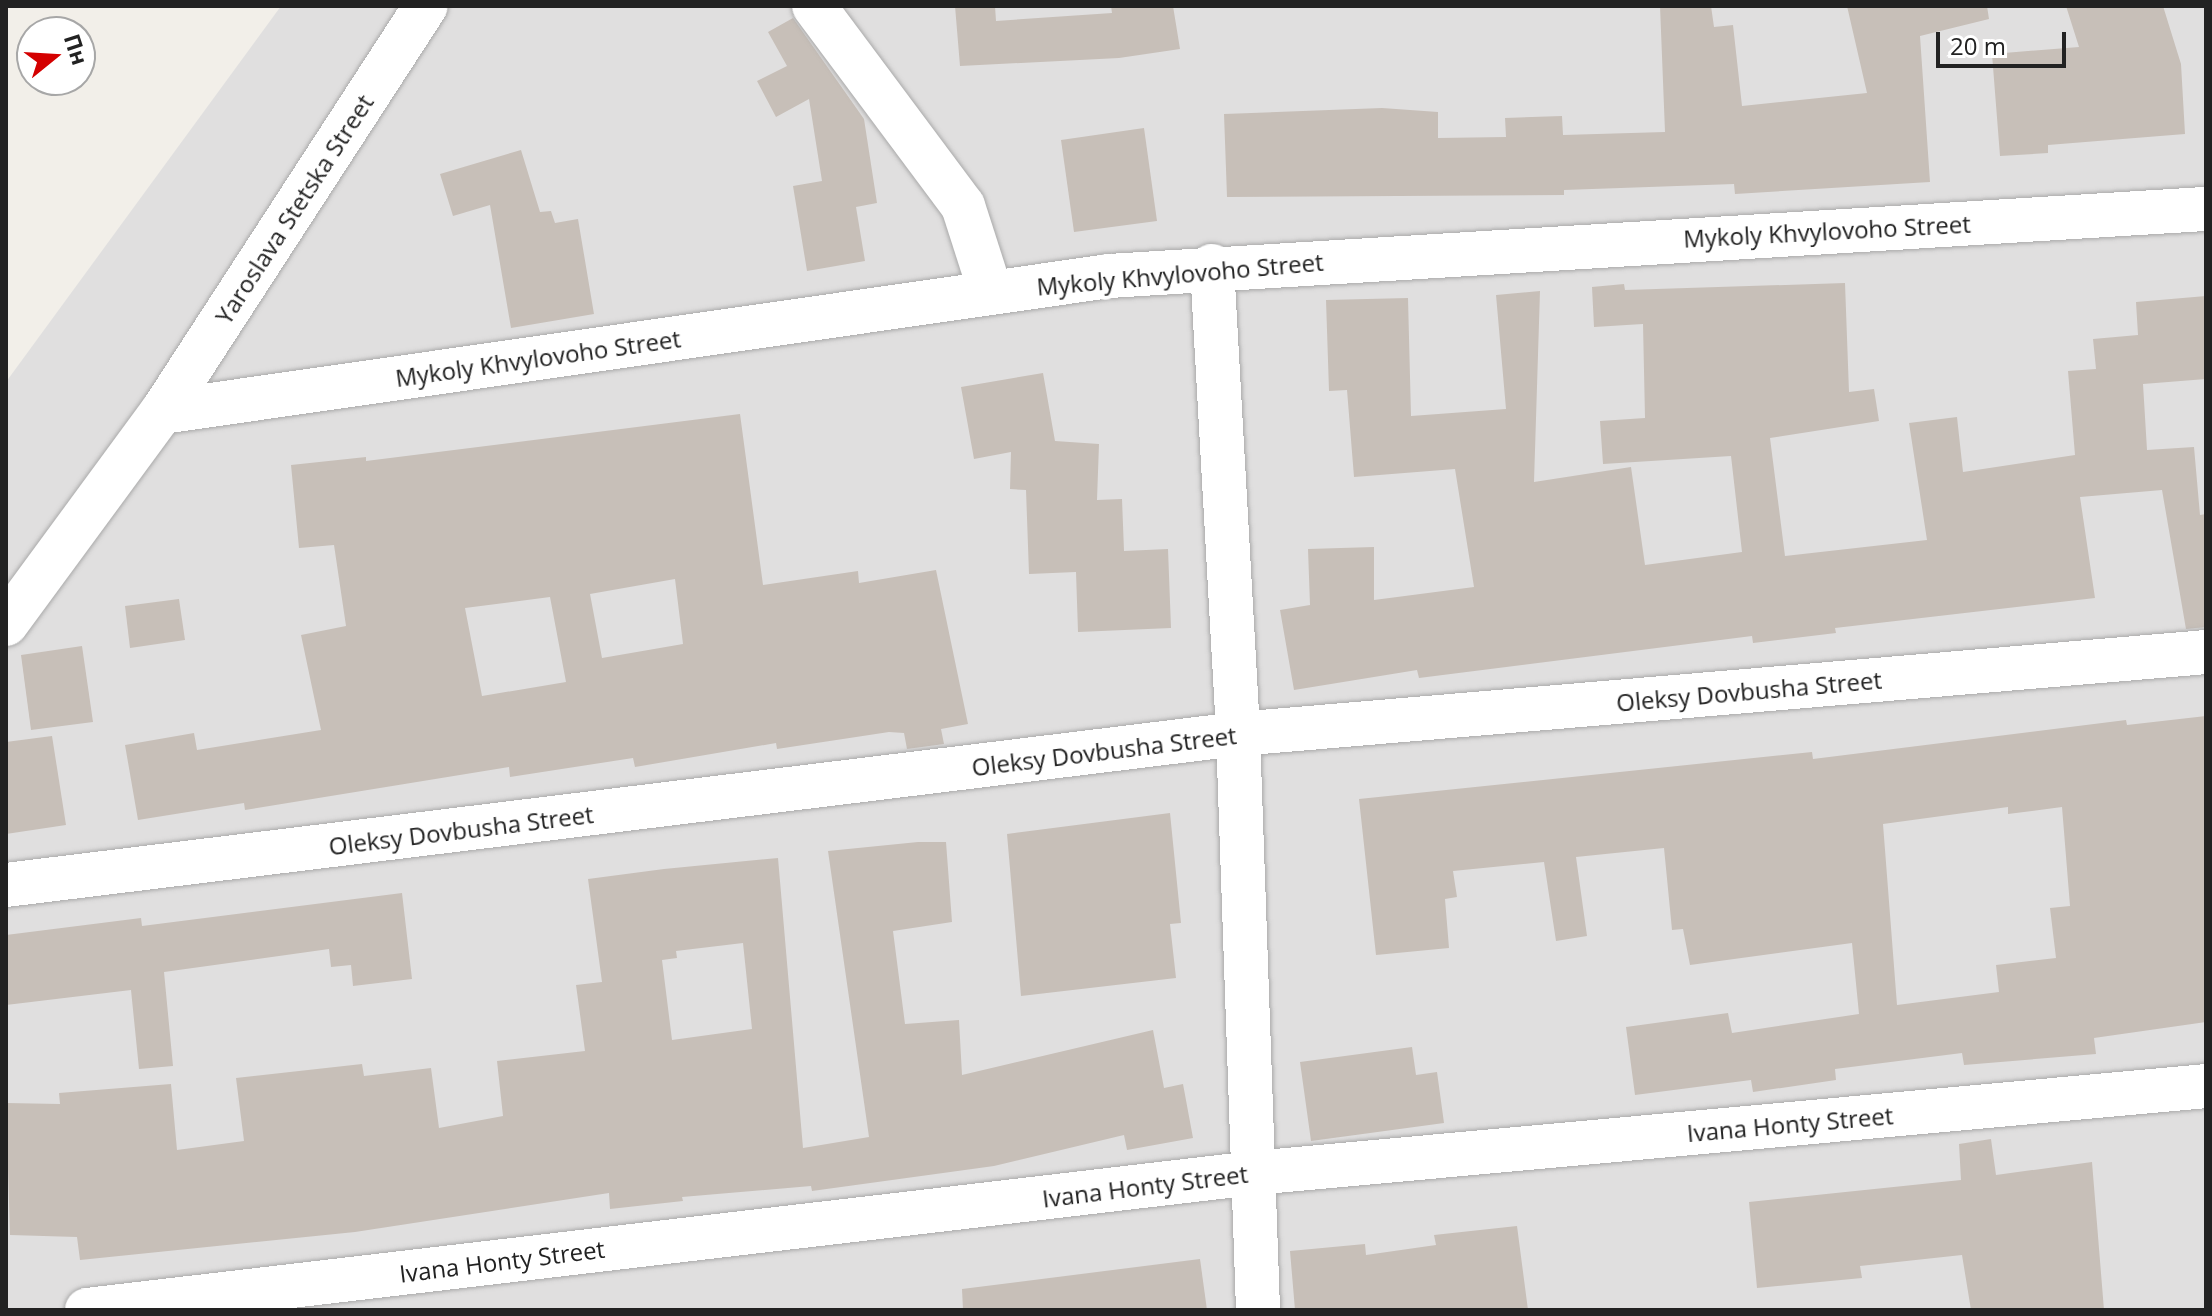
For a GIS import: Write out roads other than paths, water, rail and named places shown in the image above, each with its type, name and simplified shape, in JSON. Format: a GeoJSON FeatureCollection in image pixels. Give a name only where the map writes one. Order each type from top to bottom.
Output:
{"type":"FeatureCollection","features":[{"type":"Feature","properties":{"kind":"street","name":"Yaroslava Stetska Street"},"geometry":{"type":"LineString","coordinates":[[6,624],[162,412],[426,6]]}},
{"type":"Feature","properties":{"kind":"street"},"geometry":{"type":"LineString","coordinates":[[814,6],[963,206],[991,293]]}},
{"type":"Feature","properties":{"kind":"street","name":"Mykoly Khvylovoho Street"},"geometry":{"type":"LineString","coordinates":[[162,412],[991,293],[1212,266],[2206,209]]}},
{"type":"Feature","properties":{"kind":"street"},"geometry":{"type":"LineString","coordinates":[[1212,266],[1238,734],[1258,1310]]}},
{"type":"Feature","properties":{"kind":"street","name":"Oleksy Dovbusha Street"},"geometry":{"type":"LineString","coordinates":[[6,885],[1238,734],[2206,652]]}},
{"type":"Feature","properties":{"kind":"street","name":"Ivana Honty Street"},"geometry":{"type":"LineString","coordinates":[[87,1310],[1254,1173],[2206,1086]]}}]}
